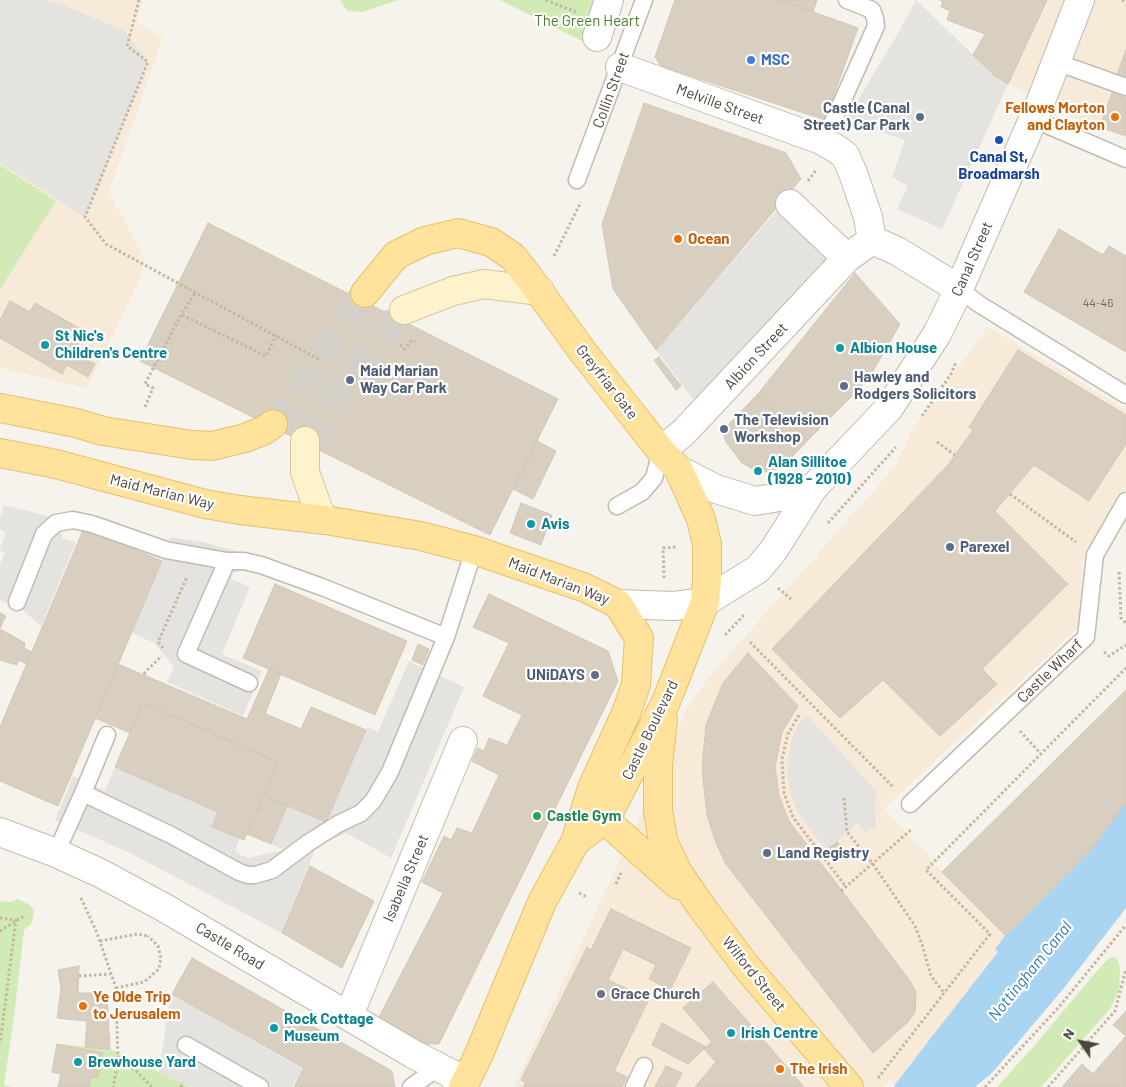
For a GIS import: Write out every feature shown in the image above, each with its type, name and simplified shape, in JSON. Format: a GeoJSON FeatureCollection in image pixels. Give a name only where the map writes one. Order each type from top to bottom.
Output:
{"type":"FeatureCollection","features":[{"type":"Feature","properties":{"kind":"main road","name":"Greyfriar Gate"},"geometry":{"type":"LineString","coordinates":[[365,293],[396,255],[425,241],[458,233],[492,242],[513,256],[583,352],[670,460],[701,519],[707,544],[705,602]]}},
{"type":"Feature","properties":{"kind":"main road"},"geometry":{"type":"LineString","coordinates":[[0,408],[76,423],[104,431],[192,445],[212,446],[246,438],[265,430],[273,424]]}},
{"type":"Feature","properties":{"kind":"main road","name":"Maid Marian Way"},"geometry":{"type":"LineString","coordinates":[[0,453],[56,464],[204,504],[325,520],[421,536],[474,550],[583,588],[618,604],[639,638],[636,686]]}},
{"type":"Feature","properties":{"kind":"main road","name":"Castle Boulevard"},"geometry":{"type":"LineString","coordinates":[[575,842],[606,818],[665,704],[705,602]]}},
{"type":"Feature","properties":{"kind":"main road","name":"Castle Boulevard"},"geometry":{"type":"LineString","coordinates":[[457,1078],[542,902],[575,842],[592,788],[626,714],[636,686]]}},
{"type":"Feature","properties":{"kind":"main road","name":"Wilford Street"},"geometry":{"type":"LineString","coordinates":[[665,704],[658,765],[658,810],[663,841],[677,871],[700,905],[746,965],[849,1087]]}},
{"type":"Feature","properties":{"kind":"main road","name":"Wilford Street"},"geometry":{"type":"LineString","coordinates":[[592,788],[606,818],[614,828],[700,905]]}},
{"type":"Feature","properties":{"kind":"street"},"geometry":{"type":"LineString","coordinates":[[597,37],[609,0]]}},
{"type":"Feature","properties":{"kind":"street","name":"Canal Street"},"geometry":{"type":"LineString","coordinates":[[705,602],[758,569],[773,551],[813,488],[889,408],[937,334],[959,289],[1033,119],[1080,0]]}},
{"type":"Feature","properties":{"kind":"street","name":"Melville Street"},"geometry":{"type":"LineString","coordinates":[[620,68],[821,140],[845,155],[868,217],[872,240]]}},
{"type":"Feature","properties":{"kind":"street"},"geometry":{"type":"LineString","coordinates":[[790,204],[847,258]]}},
{"type":"Feature","properties":{"kind":"street"},"geometry":{"type":"LineString","coordinates":[[872,240],[897,251],[959,289]]}},
{"type":"Feature","properties":{"kind":"street","name":"Albion Street"},"geometry":{"type":"LineString","coordinates":[[670,460],[684,432],[847,258],[872,240]]}},
{"type":"Feature","properties":{"kind":"street"},"geometry":{"type":"LineString","coordinates":[[404,310],[453,291],[484,284],[540,291]]}},
{"type":"Feature","properties":{"kind":"street"},"geometry":{"type":"LineString","coordinates":[[305,440],[305,472],[318,509],[325,520]]}},
{"type":"Feature","properties":{"kind":"street","name":"Canal Street"},"geometry":{"type":"LineString","coordinates":[[670,460],[716,489],[754,501],[792,495],[813,488]]}},
{"type":"Feature","properties":{"kind":"street","name":"Maid Marian Way"},"geometry":{"type":"LineString","coordinates":[[618,604],[674,606],[705,602]]}},
{"type":"Feature","properties":{"kind":"street","name":"Isabella Street"},"geometry":{"type":"LineString","coordinates":[[349,1015],[462,741]]}},
{"type":"Feature","properties":{"kind":"street","name":"Castle Road"},"geometry":{"type":"LineString","coordinates":[[0,832],[100,872],[457,1078]]}},
{"type":"Feature","properties":{"kind":"lane","name":"Collin Street"},"geometry":{"type":"LineString","coordinates":[[577,180],[644,0]]}},
{"type":"Feature","properties":{"kind":"lane"},"geometry":{"type":"LineString","coordinates":[[821,140],[834,122],[876,26],[872,10],[847,0]]}},
{"type":"Feature","properties":{"kind":"lane"},"geometry":{"type":"LineString","coordinates":[[1056,62],[1126,87]]}},
{"type":"Feature","properties":{"kind":"lane"},"geometry":{"type":"LineString","coordinates":[[1033,119],[1126,159]]}},
{"type":"Feature","properties":{"kind":"lane"},"geometry":{"type":"LineString","coordinates":[[959,289],[979,304],[1126,395]]}},
{"type":"Feature","properties":{"kind":"lane"},"geometry":{"type":"LineString","coordinates":[[617,506],[642,492],[670,460]]}},
{"type":"Feature","properties":{"kind":"lane","name":"Castle Wharf"},"geometry":{"type":"LineString","coordinates":[[910,804],[1086,637],[1095,555],[1126,501]]}},
{"type":"Feature","properties":{"kind":"lane"},"geometry":{"type":"LineString","coordinates":[[17,602],[44,534],[56,523],[73,520],[166,550],[227,560],[244,560],[262,565],[322,587],[446,638]]}},
{"type":"Feature","properties":{"kind":"lane"},"geometry":{"type":"LineString","coordinates":[[83,793],[171,835],[238,872],[255,876],[272,870],[301,847],[361,812],[373,801],[390,772],[446,638],[474,550]]}},
{"type":"Feature","properties":{"kind":"lane"},"geometry":{"type":"LineString","coordinates":[[227,560],[186,654],[248,683]]}},
{"type":"Feature","properties":{"kind":"lane"},"geometry":{"type":"LineString","coordinates":[[56,853],[107,735]]}},
{"type":"Feature","properties":{"kind":"lane"},"geometry":{"type":"LineString","coordinates":[[186,1045],[260,1087]]}},
{"type":"Feature","properties":{"kind":"lane"},"geometry":{"type":"LineString","coordinates":[[634,1087],[644,1066]]}},
{"type":"Feature","properties":{"kind":"lane"},"geometry":{"type":"LineString","coordinates":[[411,1087],[457,1078]]}},
{"type":"Feature","properties":{"kind":"path"},"geometry":{"type":"LineString","coordinates":[[138,0],[127,46],[148,62],[86,218],[106,244],[320,360]]}},
{"type":"Feature","properties":{"kind":"path"},"geometry":{"type":"LineString","coordinates":[[1122,0],[1126,2]]}},
{"type":"Feature","properties":{"kind":"path"},"geometry":{"type":"LineString","coordinates":[[554,256],[575,215]]}},
{"type":"Feature","properties":{"kind":"path"},"geometry":{"type":"LineString","coordinates":[[146,404],[153,388],[145,384],[195,292]]}},
{"type":"Feature","properties":{"kind":"path"},"geometry":{"type":"LineString","coordinates":[[181,315],[266,356],[276,335]]}},
{"type":"Feature","properties":{"kind":"path"},"geometry":{"type":"LineString","coordinates":[[400,345],[404,349],[412,340],[415,342]]}},
{"type":"Feature","properties":{"kind":"path"},"geometry":{"type":"LineString","coordinates":[[937,442],[955,455]]}},
{"type":"Feature","properties":{"kind":"path"},"geometry":{"type":"LineString","coordinates":[[1010,494],[1095,555]]}},
{"type":"Feature","properties":{"kind":"path"},"geometry":{"type":"LineString","coordinates":[[663,548],[664,576]]}},
{"type":"Feature","properties":{"kind":"path"},"geometry":{"type":"LineString","coordinates":[[144,674],[166,653],[158,642],[188,574],[194,554]]}},
{"type":"Feature","properties":{"kind":"path"},"geometry":{"type":"LineString","coordinates":[[750,642],[910,804],[913,828],[841,891]]}},
{"type":"Feature","properties":{"kind":"path"},"geometry":{"type":"LineString","coordinates":[[877,1078],[990,934],[926,870],[1126,668]]}},
{"type":"Feature","properties":{"kind":"path"},"geometry":{"type":"LineString","coordinates":[[799,715],[788,734],[782,759],[784,793],[793,817],[846,887]]}},
{"type":"Feature","properties":{"kind":"path"},"geometry":{"type":"LineString","coordinates":[[1022,734],[1040,753]]}},
{"type":"Feature","properties":{"kind":"path"},"geometry":{"type":"LineString","coordinates":[[844,798],[847,832],[873,864],[915,926],[931,976],[944,993]]}},
{"type":"Feature","properties":{"kind":"path"},"geometry":{"type":"LineString","coordinates":[[79,893],[100,941],[116,988],[118,1062],[113,1087]]}},
{"type":"Feature","properties":{"kind":"path"},"geometry":{"type":"LineString","coordinates":[[148,936],[163,907]]}},
{"type":"Feature","properties":{"kind":"path"},"geometry":{"type":"LineString","coordinates":[[0,931],[24,916]]}},
{"type":"Feature","properties":{"kind":"path"},"geometry":{"type":"LineString","coordinates":[[0,918],[16,920]]}},
{"type":"Feature","properties":{"kind":"path"},"geometry":{"type":"LineString","coordinates":[[0,1044],[16,920]]}},
{"type":"Feature","properties":{"kind":"path"},"geometry":{"type":"LineString","coordinates":[[985,1087],[1059,1007],[1126,925]]}},
{"type":"Feature","properties":{"kind":"path"},"geometry":{"type":"LineString","coordinates":[[100,941],[137,934],[148,936],[158,946],[161,958],[159,969],[144,982],[116,988]]}},
{"type":"Feature","properties":{"kind":"path"},"geometry":{"type":"LineString","coordinates":[[1048,1087],[1115,1011],[1126,969]]}},
{"type":"Feature","properties":{"kind":"path"},"geometry":{"type":"LineString","coordinates":[[79,976],[111,974]]}},
{"type":"Feature","properties":{"kind":"path"},"geometry":{"type":"LineString","coordinates":[[118,1062],[135,1070],[152,1087]]}},
{"type":"Feature","properties":{"kind":"path"},"geometry":{"type":"LineString","coordinates":[[181,1087],[183,1082]]}},
{"type":"Feature","properties":{"kind":"shaded area"},"geometry":{"type":"Polygon","coordinates":[[[0,0],[143,0],[136,22],[163,37],[109,192],[145,259],[139,281],[87,388],[0,368],[0,0]]]}},
{"type":"Feature","properties":{"kind":"shaded area"},"geometry":{"type":"Polygon","coordinates":[[[0,0],[44,0],[64,5],[125,31],[148,62],[85,217],[0,163],[0,0]]]}},
{"type":"Feature","properties":{"kind":"shaded area","name":"Castle (Canal Street) Car Park"},"geometry":{"type":"Polygon","coordinates":[[[916,0],[995,76],[1008,84],[942,229],[897,209],[908,186],[892,177],[905,140],[846,120],[916,0]]]}},
{"type":"Feature","properties":{"kind":"shaded area"},"geometry":{"type":"Polygon","coordinates":[[[940,0],[1126,0],[1126,137],[1071,117],[995,76],[973,55],[984,34],[947,20],[950,11],[943,1],[940,0]]]}},
{"type":"Feature","properties":{"kind":"shaded area"},"geometry":{"type":"Polygon","coordinates":[[[778,209],[835,262],[705,399],[692,398],[656,350],[778,209]]]}},
{"type":"Feature","properties":{"kind":"shaded area"},"geometry":{"type":"Polygon","coordinates":[[[988,327],[1126,410],[1126,487],[1082,563],[1079,627],[884,808],[941,870],[1006,936],[996,949],[999,952],[894,1086],[890,1080],[884,1087],[514,1087],[669,755],[685,712],[709,677],[894,468],[914,427],[988,327]]]}},
{"type":"Feature","properties":{"kind":"shaded area"},"geometry":{"type":"Polygon","coordinates":[[[4,505],[56,518],[63,539],[76,542],[41,626],[19,607],[0,600],[0,564],[5,553],[0,551],[0,548],[6,533],[0,529],[0,518],[4,505]]]}},
{"type":"Feature","properties":{"kind":"shaded area"},"geometry":{"type":"Polygon","coordinates":[[[170,537],[203,542],[252,555],[248,569],[233,573],[231,579],[250,587],[222,654],[262,671],[243,716],[167,682],[174,667],[154,643],[132,633],[170,537]]]}},
{"type":"Feature","properties":{"kind":"shaded area"},"geometry":{"type":"Polygon","coordinates":[[[409,661],[464,687],[391,858],[346,833],[317,845],[282,933],[130,853],[55,820],[73,776],[105,791],[115,767],[218,812],[212,827],[240,838],[235,850],[239,854],[248,858],[283,850],[271,844],[287,806],[326,822],[368,727],[378,732],[409,661]]]}},
{"type":"Feature","properties":{"kind":"shaded area"},"geometry":{"type":"Polygon","coordinates":[[[807,715],[876,791],[875,829],[871,829],[866,833],[857,823],[826,850],[798,813],[789,787],[787,770],[791,741],[798,725],[807,715]]]}},
{"type":"Feature","properties":{"kind":"shaded area"},"geometry":{"type":"Polygon","coordinates":[[[172,994],[303,1069],[292,1087],[192,1087],[159,1072],[172,994]]]}},
{"type":"Feature","properties":{"kind":"green space"},"geometry":{"type":"Polygon","coordinates":[[[340,0],[398,0],[362,12],[347,11],[340,0]]]}},
{"type":"Feature","properties":{"kind":"green space","name":"The Green Heart"},"geometry":{"type":"Polygon","coordinates":[[[500,0],[623,0],[615,23],[590,45],[500,0]]]}},
{"type":"Feature","properties":{"kind":"green space"},"geometry":{"type":"Polygon","coordinates":[[[0,165],[56,201],[0,289],[0,165]]]}},
{"type":"Feature","properties":{"kind":"green space"},"geometry":{"type":"Polygon","coordinates":[[[18,899],[30,905],[34,911],[31,924],[24,930],[4,1085],[12,1087],[0,1087],[0,901],[10,902],[18,899]]]}},
{"type":"Feature","properties":{"kind":"green space"},"geometry":{"type":"Polygon","coordinates":[[[1112,957],[1117,958],[1120,967],[1119,991],[1110,1009],[1041,1087],[997,1087],[1096,972],[1112,957]]]}},
{"type":"Feature","properties":{"kind":"green space","name":"Brewhouse Yard"},"geometry":{"type":"Polygon","coordinates":[[[57,1044],[110,1049],[191,1087],[58,1087],[61,1074],[52,1072],[57,1044]]]}},
{"type":"Feature","properties":{"kind":"water","name":"Nottingham Canal"},"geometry":{"type":"Polygon","coordinates":[[[1126,802],[1126,908],[1064,988],[992,1073],[975,1087],[895,1087],[998,952],[995,949],[1005,936],[1091,850],[1126,802]]]}},
{"type":"Feature","properties":{"kind":"building","name":"MSC"},"geometry":{"type":"Polygon","coordinates":[[[675,0],[780,0],[858,28],[825,120],[661,66],[655,57],[675,0]]]}},
{"type":"Feature","properties":{"kind":"building"},"geometry":{"type":"Polygon","coordinates":[[[780,0],[817,0],[813,12],[780,0]]]}},
{"type":"Feature","properties":{"kind":"building"},"geometry":{"type":"Polygon","coordinates":[[[940,0],[1047,0],[1008,84],[995,76],[973,55],[985,34],[947,20],[950,11],[941,7],[943,1],[940,0]]]}},
{"type":"Feature","properties":{"kind":"building"},"geometry":{"type":"Polygon","coordinates":[[[1126,50],[1126,80],[1116,77],[1126,50]]]}},
{"type":"Feature","properties":{"kind":"building","name":"Fellows Morton and Clayton"},"geometry":{"type":"Polygon","coordinates":[[[1112,93],[1126,98],[1126,136],[1100,127],[1112,93]]]}},
{"type":"Feature","properties":{"kind":"building","name":"Ocean"},"geometry":{"type":"Polygon","coordinates":[[[644,103],[786,153],[801,179],[656,350],[613,289],[602,224],[644,103]]]}},
{"type":"Feature","properties":{"kind":"building","name":"Maid Marian Way Car Park"},"geometry":{"type":"Polygon","coordinates":[[[208,223],[558,399],[490,535],[140,361],[208,223]]]}},
{"type":"Feature","properties":{"kind":"building"},"geometry":{"type":"Polygon","coordinates":[[[1059,229],[1103,255],[1109,246],[1126,256],[1126,352],[1024,292],[1059,229]]]}},
{"type":"Feature","properties":{"kind":"building","name":"Albion House"},"geometry":{"type":"Polygon","coordinates":[[[855,273],[900,324],[872,373],[858,390],[808,440],[757,395],[855,273]]]}},
{"type":"Feature","properties":{"kind":"building","name":"St Nic's Children's Centre"},"geometry":{"type":"Polygon","coordinates":[[[10,301],[30,312],[35,303],[86,332],[74,352],[95,364],[88,377],[67,365],[62,374],[0,338],[0,320],[10,301]]]}},
{"type":"Feature","properties":{"kind":"building","name":"Parexel"},"geometry":{"type":"Polygon","coordinates":[[[1018,350],[1126,415],[1126,444],[1089,501],[1034,465],[995,511],[1068,584],[982,669],[997,684],[940,736],[883,680],[840,718],[772,649],[948,465],[973,430],[969,427],[1018,350]]]}},
{"type":"Feature","properties":{"kind":"building"},"geometry":{"type":"Polygon","coordinates":[[[659,357],[681,386],[676,390],[654,360],[659,357]]]}},
{"type":"Feature","properties":{"kind":"building"},"geometry":{"type":"Polygon","coordinates":[[[757,395],[808,440],[789,460],[777,469],[767,472],[753,469],[742,463],[726,442],[724,436],[724,429],[757,395]]]}},
{"type":"Feature","properties":{"kind":"building"},"geometry":{"type":"Polygon","coordinates":[[[537,441],[556,451],[533,499],[513,489],[537,441]]]}},
{"type":"Feature","properties":{"kind":"building","name":"Avis"},"geometry":{"type":"Polygon","coordinates":[[[521,503],[552,515],[541,545],[510,533],[521,503]]]}},
{"type":"Feature","properties":{"kind":"building"},"geometry":{"type":"Polygon","coordinates":[[[84,528],[162,561],[58,806],[0,781],[0,727],[84,528]]]}},
{"type":"Feature","properties":{"kind":"building"},"geometry":{"type":"Polygon","coordinates":[[[275,584],[407,641],[375,715],[243,658],[275,584]]]}},
{"type":"Feature","properties":{"kind":"building"},"geometry":{"type":"Polygon","coordinates":[[[489,594],[608,651],[618,681],[439,1044],[424,1044],[378,1019],[443,893],[422,882],[444,836],[451,840],[457,828],[472,833],[499,775],[472,761],[478,748],[484,751],[489,738],[507,745],[522,715],[483,696],[509,643],[473,627],[489,594]]]}},
{"type":"Feature","properties":{"kind":"building"},"geometry":{"type":"Polygon","coordinates":[[[0,613],[6,616],[0,628],[0,613]]]}},
{"type":"Feature","properties":{"kind":"building"},"geometry":{"type":"Polygon","coordinates":[[[0,629],[25,643],[24,648],[32,652],[27,664],[18,660],[17,665],[0,660],[0,629]]]}},
{"type":"Feature","properties":{"kind":"building"},"geometry":{"type":"Polygon","coordinates":[[[418,644],[429,649],[423,665],[412,660],[418,644]]]}},
{"type":"Feature","properties":{"kind":"building","name":"Land Registry"},"geometry":{"type":"Polygon","coordinates":[[[748,653],[798,706],[782,732],[775,767],[779,796],[789,821],[910,981],[916,992],[915,1012],[908,1022],[873,1053],[726,864],[716,843],[707,815],[702,768],[706,725],[723,683],[748,653]]]}},
{"type":"Feature","properties":{"kind":"building"},"geometry":{"type":"Polygon","coordinates":[[[118,664],[247,719],[252,708],[301,729],[311,707],[366,730],[326,822],[264,796],[278,762],[143,703],[130,733],[95,718],[118,664]]]}},
{"type":"Feature","properties":{"kind":"building"},"geometry":{"type":"Polygon","coordinates":[[[269,669],[281,674],[265,714],[252,708],[269,669]]]}},
{"type":"Feature","properties":{"kind":"building"},"geometry":{"type":"Polygon","coordinates":[[[1126,690],[1126,802],[1091,850],[1006,936],[942,872],[1126,690]]]}},
{"type":"Feature","properties":{"kind":"building"},"geometry":{"type":"Polygon","coordinates":[[[143,703],[278,762],[244,840],[212,827],[218,812],[115,767],[143,703]]]}},
{"type":"Feature","properties":{"kind":"building"},"geometry":{"type":"Polygon","coordinates":[[[264,796],[287,806],[271,844],[247,834],[264,796]]]}},
{"type":"Feature","properties":{"kind":"building"},"geometry":{"type":"Polygon","coordinates":[[[837,842],[845,852],[834,861],[826,850],[837,842]]]}},
{"type":"Feature","properties":{"kind":"building"},"geometry":{"type":"Polygon","coordinates":[[[310,866],[374,901],[342,968],[282,933],[310,866]]]}},
{"type":"Feature","properties":{"kind":"building","name":"Grace Church"},"geometry":{"type":"Polygon","coordinates":[[[611,909],[691,948],[670,990],[649,979],[656,965],[623,949],[608,980],[649,999],[614,1071],[627,1077],[622,1087],[523,1087],[526,1082],[521,1080],[587,947],[591,950],[611,909]]]}},
{"type":"Feature","properties":{"kind":"building","name":"Rock Cottage Museum"},"geometry":{"type":"Polygon","coordinates":[[[192,958],[392,1071],[395,1087],[294,1087],[304,1068],[172,994],[192,958]]]}},
{"type":"Feature","properties":{"kind":"building","name":"Ye Olde Trip to Jerusalem"},"geometry":{"type":"Polygon","coordinates":[[[79,966],[78,993],[107,993],[110,1049],[85,1047],[87,1021],[57,1018],[61,989],[58,970],[79,966]]]}},
{"type":"Feature","properties":{"kind":"building","name":"Irish Centre"},"geometry":{"type":"Polygon","coordinates":[[[713,982],[804,1087],[695,1087],[716,1062],[704,1049],[712,1042],[683,1008],[713,982]]]}},
{"type":"Feature","properties":{"kind":"building"},"geometry":{"type":"Polygon","coordinates":[[[1126,1011],[1126,1036],[1113,1025],[1126,1011]]]}},
{"type":"Feature","properties":{"kind":"building"},"geometry":{"type":"Polygon","coordinates":[[[662,1023],[706,1047],[688,1064],[652,1045],[662,1023]]]}},
{"type":"Feature","properties":{"kind":"building"},"geometry":{"type":"Polygon","coordinates":[[[1126,1036],[1126,1087],[1062,1087],[1082,1064],[1093,1074],[1126,1036]]]}},
{"type":"Feature","properties":{"kind":"building","name":"Brewhouse Yard"},"geometry":{"type":"Polygon","coordinates":[[[57,1044],[103,1053],[98,1078],[91,1077],[89,1087],[58,1087],[61,1074],[52,1072],[57,1044]]]}},
{"type":"Feature","properties":{"kind":"building"},"geometry":{"type":"Polygon","coordinates":[[[666,1066],[682,1073],[675,1087],[655,1087],[666,1066]]]}},
{"type":"Feature","properties":{"kind":"tunnel"},"geometry":{"type":"LineString","coordinates":[[273,424],[289,408],[334,336],[365,293]]}},
{"type":"Feature","properties":{"kind":"tunnel"},"geometry":{"type":"LineString","coordinates":[[305,441],[361,363],[404,310]]}},
{"type":"Feature","properties":{"kind":"place","name":"MSC"},"geometry":{"type":"Point","coordinates":[751,60]}},
{"type":"Feature","properties":{"kind":"place","name":"Castle (Canal Street) Car Park"},"geometry":{"type":"Point","coordinates":[920,117]}},
{"type":"Feature","properties":{"kind":"place","name":"Fellows Morton and Clayton"},"geometry":{"type":"Point","coordinates":[1115,117]}},
{"type":"Feature","properties":{"kind":"place","name":"Canal St, Broadmarsh"},"geometry":{"type":"Point","coordinates":[999,140]}},
{"type":"Feature","properties":{"kind":"place","name":"Ocean"},"geometry":{"type":"Point","coordinates":[678,239]}},
{"type":"Feature","properties":{"kind":"place","name":"St Nic's Children's Centre"},"geometry":{"type":"Point","coordinates":[45,345]}},
{"type":"Feature","properties":{"kind":"place","name":"Albion House"},"geometry":{"type":"Point","coordinates":[840,348]}},
{"type":"Feature","properties":{"kind":"place","name":"Maid Marian Way Car Park"},"geometry":{"type":"Point","coordinates":[350,380]}},
{"type":"Feature","properties":{"kind":"place","name":"Hawley and Rodgers Solicitors"},"geometry":{"type":"Point","coordinates":[844,386]}},
{"type":"Feature","properties":{"kind":"place","name":"The Television Workshop"},"geometry":{"type":"Point","coordinates":[724,429]}},
{"type":"Feature","properties":{"kind":"place","name":"Alan Sillitoe (1928 - 2010)"},"geometry":{"type":"Point","coordinates":[758,471]}},
{"type":"Feature","properties":{"kind":"place","name":"Avis"},"geometry":{"type":"Point","coordinates":[531,524]}},
{"type":"Feature","properties":{"kind":"place","name":"Parexel"},"geometry":{"type":"Point","coordinates":[950,547]}},
{"type":"Feature","properties":{"kind":"place","name":"UNiDAYS"},"geometry":{"type":"Point","coordinates":[595,675]}},
{"type":"Feature","properties":{"kind":"place","name":"Castle Gym"},"geometry":{"type":"Point","coordinates":[537,816]}},
{"type":"Feature","properties":{"kind":"place","name":"Land Registry"},"geometry":{"type":"Point","coordinates":[767,853]}},
{"type":"Feature","properties":{"kind":"place","name":"Grace Church"},"geometry":{"type":"Point","coordinates":[601,994]}},
{"type":"Feature","properties":{"kind":"place","name":"Ye Olde Trip to Jerusalem"},"geometry":{"type":"Point","coordinates":[83,1006]}},
{"type":"Feature","properties":{"kind":"place","name":"Rock Cottage Museum"},"geometry":{"type":"Point","coordinates":[274,1028]}},
{"type":"Feature","properties":{"kind":"place","name":"Irish Centre"},"geometry":{"type":"Point","coordinates":[731,1033]}},
{"type":"Feature","properties":{"kind":"place","name":"Brewhouse Yard"},"geometry":{"type":"Point","coordinates":[78,1062]}},
{"type":"Feature","properties":{"kind":"place","name":"The Irish"},"geometry":{"type":"Point","coordinates":[780,1069]}}]}
